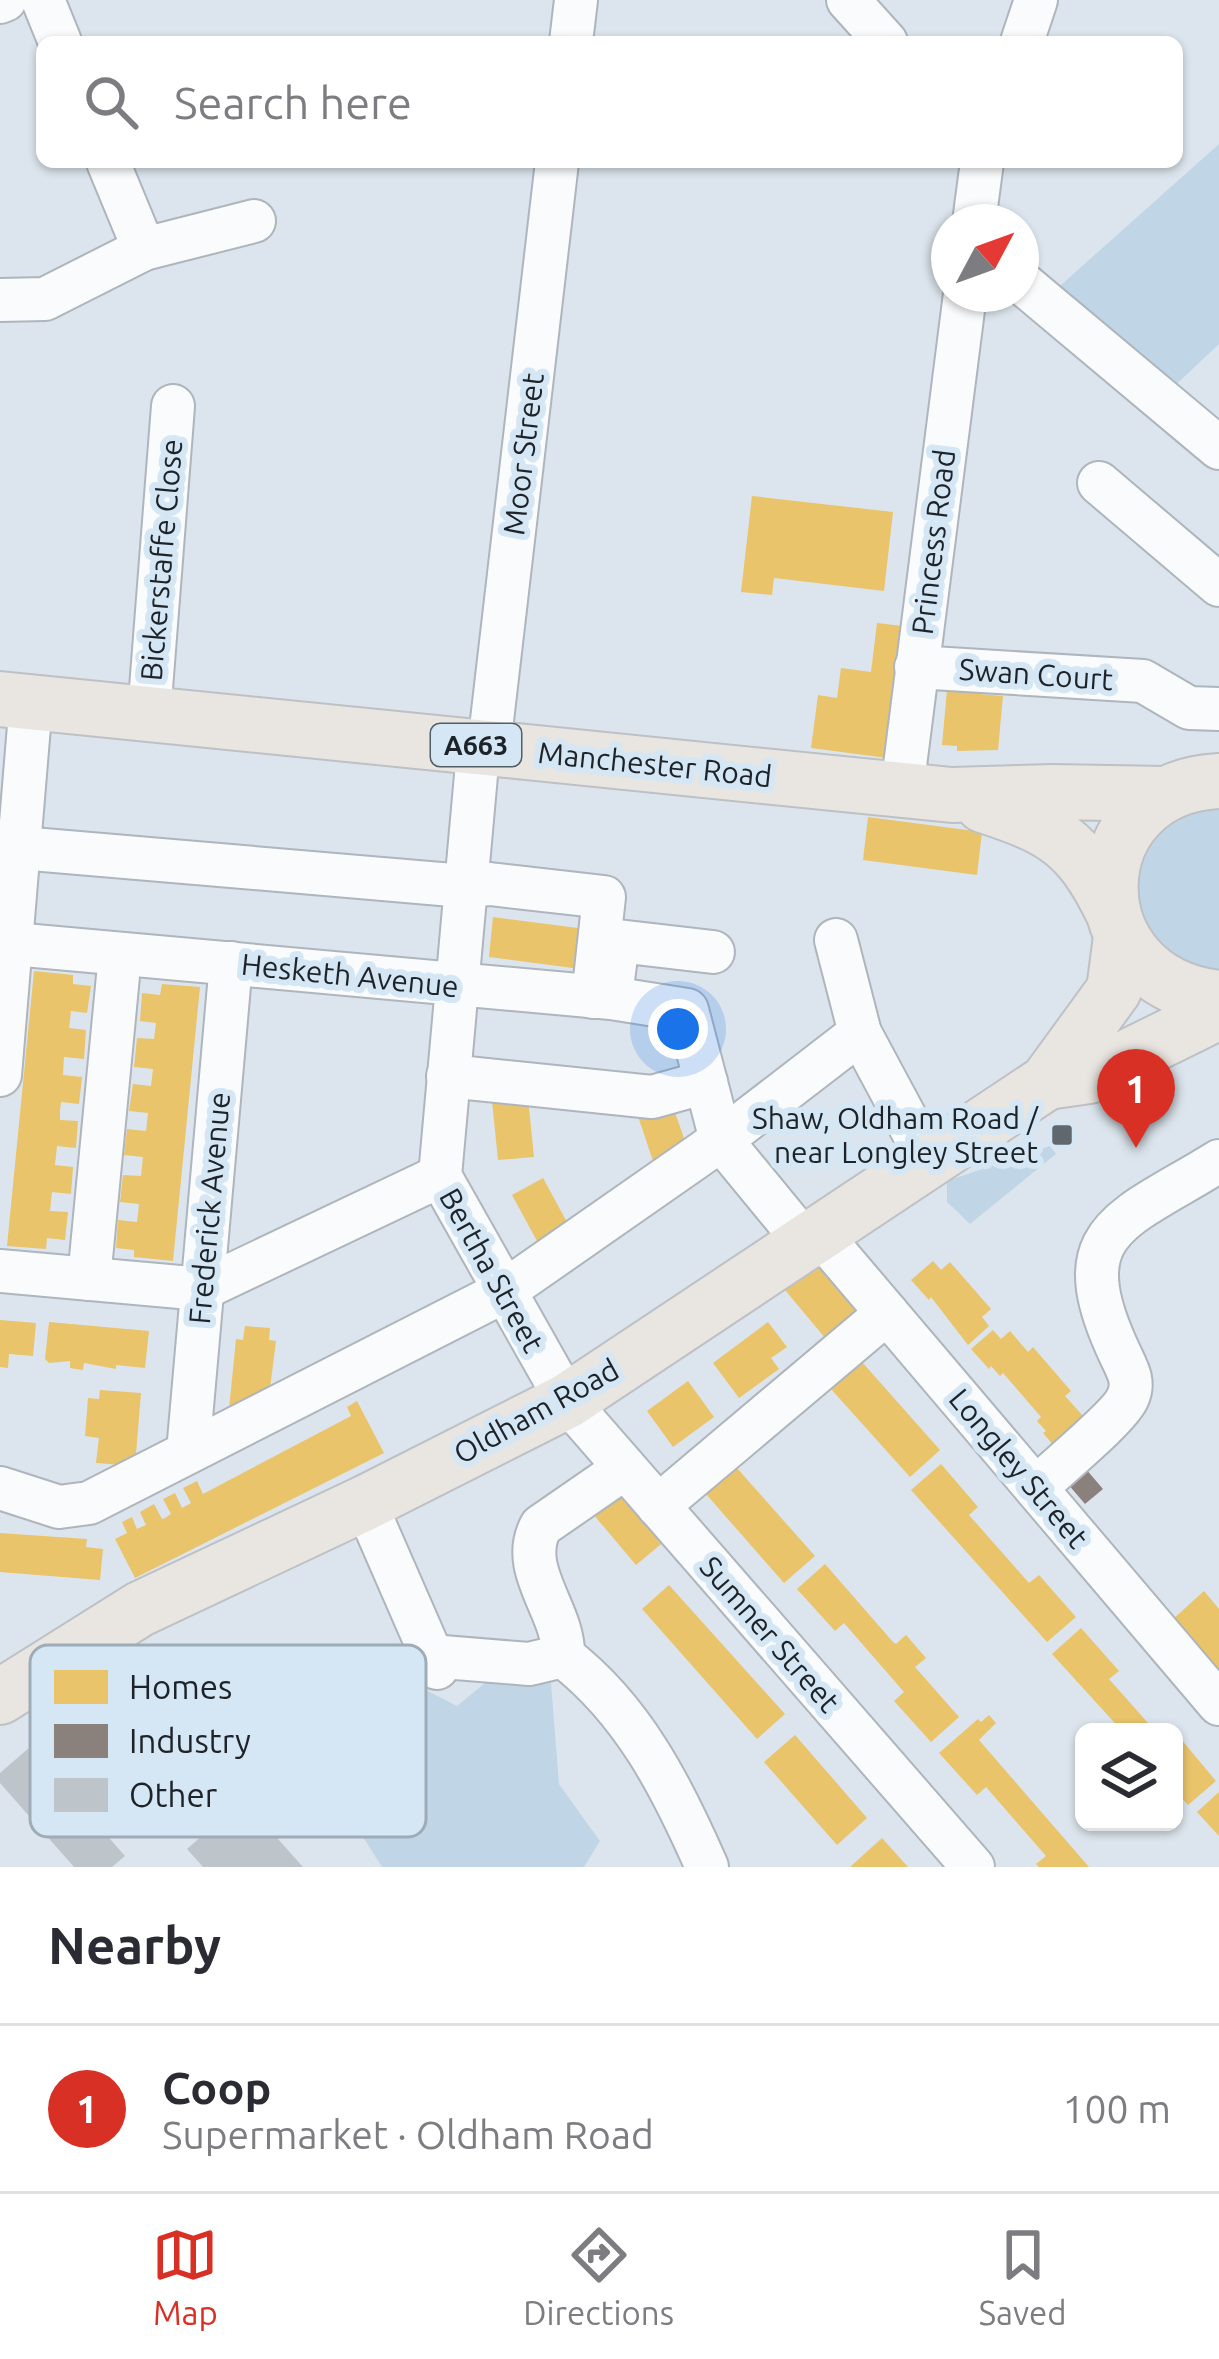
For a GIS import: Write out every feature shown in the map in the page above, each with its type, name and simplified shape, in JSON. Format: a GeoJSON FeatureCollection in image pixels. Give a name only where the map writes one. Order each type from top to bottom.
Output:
{"type":"FeatureCollection","features":[{"type":"Feature","properties":{"kind":"main road","name":"Manchester Road"},"geometry":{"type":"LineString","coordinates":[[15,701],[149,714],[482,760],[927,792],[1201,783]]}},
{"type":"Feature","properties":{"kind":"main road","name":"A663"},"geometry":{"type":"LineString","coordinates":[[1201,783],[1130,826],[1117,850],[1110,880],[1117,923],[1137,961],[1159,980],[1185,992],[1219,998]]}},
{"type":"Feature","properties":{"kind":"main road","name":"Manchester Road"},"geometry":{"type":"LineString","coordinates":[[927,792],[1059,835],[1089,867],[1117,923]]}},
{"type":"Feature","properties":{"kind":"main road","name":"Oldham Road"},"geometry":{"type":"LineString","coordinates":[[83,1645],[140,1609],[365,1503],[567,1400],[1047,1082],[1114,990],[1117,923]]}},
{"type":"Feature","properties":{"kind":"main road","name":"Oldham Road"},"geometry":{"type":"LineString","coordinates":[[1047,1082],[1089,1076],[1219,1012]]}},
{"type":"Feature","properties":{"kind":"main road","name":"Oldham Road"},"geometry":{"type":"LineString","coordinates":[[0,1697],[30,1678]]}},
{"type":"Feature","properties":{"kind":"street"},"geometry":{"type":"LineString","coordinates":[[43,0],[58,36]]}},
{"type":"Feature","properties":{"kind":"street"},"geometry":{"type":"LineString","coordinates":[[572,36],[576,0]]}},
{"type":"Feature","properties":{"kind":"street"},"geometry":{"type":"LineString","coordinates":[[848,0],[881,36]]}},
{"type":"Feature","properties":{"kind":"street"},"geometry":{"type":"LineString","coordinates":[[1024,36],[1036,0]]}},
{"type":"Feature","properties":{"kind":"street"},"geometry":{"type":"LineString","coordinates":[[111,168],[144,250]]}},
{"type":"Feature","properties":{"kind":"street","name":"Moor Street"},"geometry":{"type":"LineString","coordinates":[[482,760],[556,168]]}},
{"type":"Feature","properties":{"kind":"street"},"geometry":{"type":"LineString","coordinates":[[976,204],[979,168]]}},
{"type":"Feature","properties":{"kind":"street"},"geometry":{"type":"LineString","coordinates":[[0,300],[45,299],[144,250],[254,221]]}},
{"type":"Feature","properties":{"kind":"street"},"geometry":{"type":"LineString","coordinates":[[1039,297],[1219,448]]}},
{"type":"Feature","properties":{"kind":"street","name":"Princess Road"},"geometry":{"type":"LineString","coordinates":[[927,792],[916,667],[962,312]]}},
{"type":"Feature","properties":{"kind":"street","name":"Bickerstaffe Close"},"geometry":{"type":"LineString","coordinates":[[149,714],[173,406]]}},
{"type":"Feature","properties":{"kind":"street"},"geometry":{"type":"LineString","coordinates":[[1099,483],[1219,585]]}},
{"type":"Feature","properties":{"kind":"street","name":"Swan Court"},"geometry":{"type":"LineString","coordinates":[[916,667],[1143,681],[1189,708],[1219,709]]}},
{"type":"Feature","properties":{"kind":"street"},"geometry":{"type":"LineString","coordinates":[[0,1076],[6,945],[20,848],[15,701]]}},
{"type":"Feature","properties":{"kind":"street","name":"Bertha Street"},"geometry":{"type":"LineString","coordinates":[[482,760],[464,886],[440,1176],[567,1400]]}},
{"type":"Feature","properties":{"kind":"street"},"geometry":{"type":"LineString","coordinates":[[20,848],[604,897],[602,998]]}},
{"type":"Feature","properties":{"kind":"street"},"geometry":{"type":"LineString","coordinates":[[836,940],[860,1033],[927,1158]]}},
{"type":"Feature","properties":{"kind":"street"},"geometry":{"type":"LineString","coordinates":[[602,998],[618,941],[713,952]]}},
{"type":"Feature","properties":{"kind":"street","name":"Hesketh Avenue"},"geometry":{"type":"LineString","coordinates":[[6,945],[602,998],[687,1010],[706,1082]]}},
{"type":"Feature","properties":{"kind":"street"},"geometry":{"type":"LineString","coordinates":[[89,1279],[121,955]]}},
{"type":"Feature","properties":{"kind":"street","name":"Frederick Avenue"},"geometry":{"type":"LineString","coordinates":[[188,1452],[231,963]]}},
{"type":"Feature","properties":{"kind":"street"},"geometry":{"type":"LineString","coordinates":[[0,1488],[75,1508],[503,1292],[721,1140],[860,1033]]}},
{"type":"Feature","properties":{"kind":"street"},"geometry":{"type":"LineString","coordinates":[[448,1076],[652,1097],[706,1082],[721,1140]]}},
{"type":"Feature","properties":{"kind":"street","name":"Longley Street"},"geometry":{"type":"LineString","coordinates":[[721,1140],[887,1312],[1219,1704]]}},
{"type":"Feature","properties":{"kind":"street"},"geometry":{"type":"LineString","coordinates":[[1036,1488],[1128,1400],[1132,1379],[1101,1313],[1094,1272],[1099,1249],[1118,1225],[1219,1161]]}},
{"type":"Feature","properties":{"kind":"street"},"geometry":{"type":"LineString","coordinates":[[0,1271],[202,1289],[440,1176]]}},
{"type":"Feature","properties":{"kind":"street"},"geometry":{"type":"LineString","coordinates":[[658,1506],[887,1312]]}},
{"type":"Feature","properties":{"kind":"street","name":"Sumner Street"},"geometry":{"type":"LineString","coordinates":[[567,1400],[973,1867]]}},
{"type":"Feature","properties":{"kind":"street"},"geometry":{"type":"LineString","coordinates":[[625,1468],[541,1526],[532,1551],[562,1631],[563,1656],[595,1681],[634,1727],[679,1804],[707,1867]]}},
{"type":"Feature","properties":{"kind":"street"},"geometry":{"type":"LineString","coordinates":[[365,1503],[434,1662],[529,1664],[563,1656]]}},
{"type":"Feature","properties":{"kind":"shaded area"},"geometry":{"type":"Polygon","coordinates":[[[1219,144],[1219,344],[1167,393],[1052,293],[1219,144]]]}},
{"type":"Feature","properties":{"kind":"shaded area"},"geometry":{"type":"Polygon","coordinates":[[[1219,806],[1219,970],[1169,948],[1152,930],[1136,885],[1140,861],[1152,839],[1179,816],[1219,806]]]}},
{"type":"Feature","properties":{"kind":"shaded area"},"geometry":{"type":"Polygon","coordinates":[[[1050,1146],[1056,1154],[970,1224],[947,1202],[947,1181],[1050,1146]]]}},
{"type":"Feature","properties":{"kind":"shaded area"},"geometry":{"type":"Polygon","coordinates":[[[550,1670],[559,1784],[600,1841],[584,1867],[382,1867],[363,1837],[426,1837],[426,1690],[457,1706],[496,1674],[550,1670]]]}},
{"type":"Feature","properties":{"kind":"building: Homes"},"geometry":{"type":"Polygon","coordinates":[[[752,496],[893,512],[884,591],[774,578],[772,595],[741,592],[752,496]]]}},
{"type":"Feature","properties":{"kind":"building: Homes"},"geometry":{"type":"Polygon","coordinates":[[[877,623],[902,626],[887,758],[811,748],[818,695],[837,698],[841,668],[871,672],[877,623]]]}},
{"type":"Feature","properties":{"kind":"building: Homes"},"geometry":{"type":"Polygon","coordinates":[[[963,683],[981,685],[980,694],[1003,696],[998,750],[957,751],[957,746],[942,745],[947,690],[962,692],[963,683]]]}},
{"type":"Feature","properties":{"kind":"building: Homes"},"geometry":{"type":"Polygon","coordinates":[[[868,817],[982,832],[977,875],[863,860],[868,817]]]}},
{"type":"Feature","properties":{"kind":"building: Homes"},"geometry":{"type":"Polygon","coordinates":[[[493,917],[593,930],[588,970],[489,957],[493,917]]]}},
{"type":"Feature","properties":{"kind":"building: Homes"},"geometry":{"type":"Polygon","coordinates":[[[34,971],[73,975],[73,984],[91,986],[87,1013],[71,1011],[69,1028],[86,1030],[84,1059],[64,1057],[63,1075],[82,1077],[79,1104],[61,1102],[60,1111],[60,1120],[78,1121],[76,1148],[57,1146],[55,1165],[73,1167],[71,1194],[52,1192],[50,1211],[68,1212],[65,1240],[47,1238],[46,1249],[7,1246],[34,971]]]}},
{"type":"Feature","properties":{"kind":"building: Homes"},"geometry":{"type":"Polygon","coordinates":[[[162,984],[200,987],[173,1261],[134,1257],[134,1250],[116,1248],[118,1220],[137,1222],[138,1214],[139,1204],[120,1202],[123,1175],[141,1176],[143,1157],[124,1155],[127,1129],[146,1131],[148,1113],[129,1111],[133,1084],[151,1086],[153,1069],[134,1067],[137,1038],[154,1039],[156,1023],[140,1021],[142,993],[160,995],[162,984]]]}},
{"type":"Feature","properties":{"kind":"building: Homes"},"geometry":{"type":"Polygon","coordinates":[[[528,1098],[534,1157],[498,1160],[492,1101],[528,1098]]]}},
{"type":"Feature","properties":{"kind":"building: Homes"},"geometry":{"type":"Polygon","coordinates":[[[673,1107],[688,1149],[653,1161],[639,1119],[673,1107]]]}},
{"type":"Feature","properties":{"kind":"building: Homes"},"geometry":{"type":"Polygon","coordinates":[[[543,1178],[574,1235],[543,1252],[512,1195],[543,1178]]]}},
{"type":"Feature","properties":{"kind":"building: Homes"},"geometry":{"type":"Polygon","coordinates":[[[933,1261],[941,1270],[950,1262],[991,1309],[982,1317],[989,1326],[968,1345],[931,1297],[929,1300],[911,1280],[933,1261]]]}},
{"type":"Feature","properties":{"kind":"building: Homes"},"geometry":{"type":"Polygon","coordinates":[[[815,1263],[867,1324],[836,1351],[785,1290],[815,1263]]]}},
{"type":"Feature","properties":{"kind":"building: Homes"},"geometry":{"type":"Polygon","coordinates":[[[0,1320],[36,1323],[33,1356],[9,1354],[8,1368],[0,1367],[0,1320]]]}},
{"type":"Feature","properties":{"kind":"building: Homes"},"geometry":{"type":"Polygon","coordinates":[[[49,1322],[149,1331],[145,1368],[84,1363],[83,1370],[70,1368],[70,1361],[49,1363],[45,1359],[49,1322]]]}},
{"type":"Feature","properties":{"kind":"building: Homes"},"geometry":{"type":"Polygon","coordinates":[[[768,1322],[787,1347],[771,1358],[779,1369],[739,1398],[713,1363],[768,1322]]]}},
{"type":"Feature","properties":{"kind":"building: Homes"},"geometry":{"type":"Polygon","coordinates":[[[245,1326],[270,1328],[269,1340],[276,1341],[268,1404],[229,1409],[236,1339],[243,1340],[245,1326]]]}},
{"type":"Feature","properties":{"kind":"building: Homes"},"geometry":{"type":"Polygon","coordinates":[[[993,1330],[1001,1339],[1010,1331],[1028,1352],[1033,1347],[1071,1391],[1065,1396],[1084,1417],[1060,1453],[1043,1433],[1037,1421],[1041,1417],[1003,1373],[1000,1376],[991,1366],[989,1369],[971,1349],[993,1330]]]}},
{"type":"Feature","properties":{"kind":"building: Homes"},"geometry":{"type":"Polygon","coordinates":[[[862,1362],[940,1450],[910,1477],[831,1389],[862,1362]]]}},
{"type":"Feature","properties":{"kind":"building: Homes"},"geometry":{"type":"Polygon","coordinates":[[[688,1381],[714,1417],[673,1447],[647,1411],[688,1381]]]}},
{"type":"Feature","properties":{"kind":"building: Homes"},"geometry":{"type":"Polygon","coordinates":[[[100,1390],[141,1393],[135,1466],[96,1463],[99,1438],[85,1436],[88,1398],[99,1399],[100,1390]]]}},
{"type":"Feature","properties":{"kind":"building: Homes"},"geometry":{"type":"Polygon","coordinates":[[[357,1401],[384,1453],[135,1578],[115,1539],[127,1533],[122,1522],[132,1517],[137,1529],[146,1525],[140,1512],[154,1504],[165,1518],[171,1514],[163,1499],[175,1493],[182,1508],[191,1503],[183,1488],[197,1481],[203,1494],[351,1416],[347,1407],[357,1401]]]}},
{"type":"Feature","properties":{"kind":"building: Homes"},"geometry":{"type":"Polygon","coordinates":[[[941,1464],[978,1507],[969,1515],[1029,1583],[1039,1575],[1076,1617],[1047,1642],[911,1490],[941,1464]]]}},
{"type":"Feature","properties":{"kind":"building: Homes"},"geometry":{"type":"Polygon","coordinates":[[[736,1467],[815,1556],[784,1583],[706,1494],[736,1467]]]}},
{"type":"Feature","properties":{"kind":"building: Homes"},"geometry":{"type":"Polygon","coordinates":[[[623,1489],[666,1540],[636,1565],[593,1514],[623,1489]]]}},
{"type":"Feature","properties":{"kind":"building: Homes"},"geometry":{"type":"Polygon","coordinates":[[[0,1533],[87,1539],[86,1547],[103,1549],[100,1580],[0,1572],[0,1533]]]}},
{"type":"Feature","properties":{"kind":"building: Homes"},"geometry":{"type":"Polygon","coordinates":[[[825,1564],[893,1642],[906,1635],[926,1658],[915,1667],[959,1717],[931,1742],[894,1701],[904,1692],[844,1623],[835,1631],[797,1589],[825,1564]]]}},
{"type":"Feature","properties":{"kind":"building: Homes"},"geometry":{"type":"Polygon","coordinates":[[[669,1585],[785,1714],[757,1739],[642,1609],[669,1585]]]}},
{"type":"Feature","properties":{"kind":"building: Homes"},"geometry":{"type":"Polygon","coordinates":[[[1204,1591],[1219,1609],[1219,1674],[1172,1620],[1204,1591]]]}},
{"type":"Feature","properties":{"kind":"building: Homes"},"geometry":{"type":"Polygon","coordinates":[[[1081,1628],[1119,1671],[1109,1679],[1148,1723],[1115,1723],[1052,1654],[1081,1628]]]}},
{"type":"Feature","properties":{"kind":"building: Homes"},"geometry":{"type":"Polygon","coordinates":[[[989,1715],[996,1723],[979,1740],[1089,1867],[1039,1867],[1036,1864],[1046,1856],[986,1787],[977,1795],[939,1753],[989,1715]]]}},
{"type":"Feature","properties":{"kind":"building: Homes"},"geometry":{"type":"Polygon","coordinates":[[[795,1735],[867,1818],[837,1845],[764,1762],[795,1735]]]}},
{"type":"Feature","properties":{"kind":"building: Homes"},"geometry":{"type":"Polygon","coordinates":[[[1183,1742],[1216,1781],[1188,1805],[1183,1799],[1183,1742]]]}},
{"type":"Feature","properties":{"kind":"building: Homes"},"geometry":{"type":"Polygon","coordinates":[[[1219,1792],[1219,1836],[1197,1812],[1219,1792]]]}},
{"type":"Feature","properties":{"kind":"building: Homes"},"geometry":{"type":"Polygon","coordinates":[[[882,1838],[908,1867],[850,1867],[882,1838]]]}},
{"type":"Feature","properties":{"kind":"building: Industry"},"geometry":{"type":"Polygon","coordinates":[[[1085,1468],[1103,1489],[1085,1504],[1067,1483],[1085,1468]]]}},
{"type":"Feature","properties":{"kind":"building: Other"},"geometry":{"type":"Polygon","coordinates":[[[30,1747],[30,1817],[0,1783],[0,1773],[30,1747]]]}},
{"type":"Feature","properties":{"kind":"building: Other"},"geometry":{"type":"Polygon","coordinates":[[[48,1837],[108,1837],[125,1856],[112,1867],[74,1867],[48,1837]]]}},
{"type":"Feature","properties":{"kind":"building: Other"},"geometry":{"type":"Polygon","coordinates":[[[201,1837],[280,1837],[303,1867],[203,1867],[187,1849],[201,1837]]]}},
{"type":"Feature","properties":{"kind":"place","name":"Shaw, Oldham Road / near Longley Street"},"geometry":{"type":"Point","coordinates":[1062,1135]}},
{"type":"Feature","properties":{"kind":"place","name":"Coop"},"geometry":{"type":"Point","coordinates":[1136,1148]}}]}
